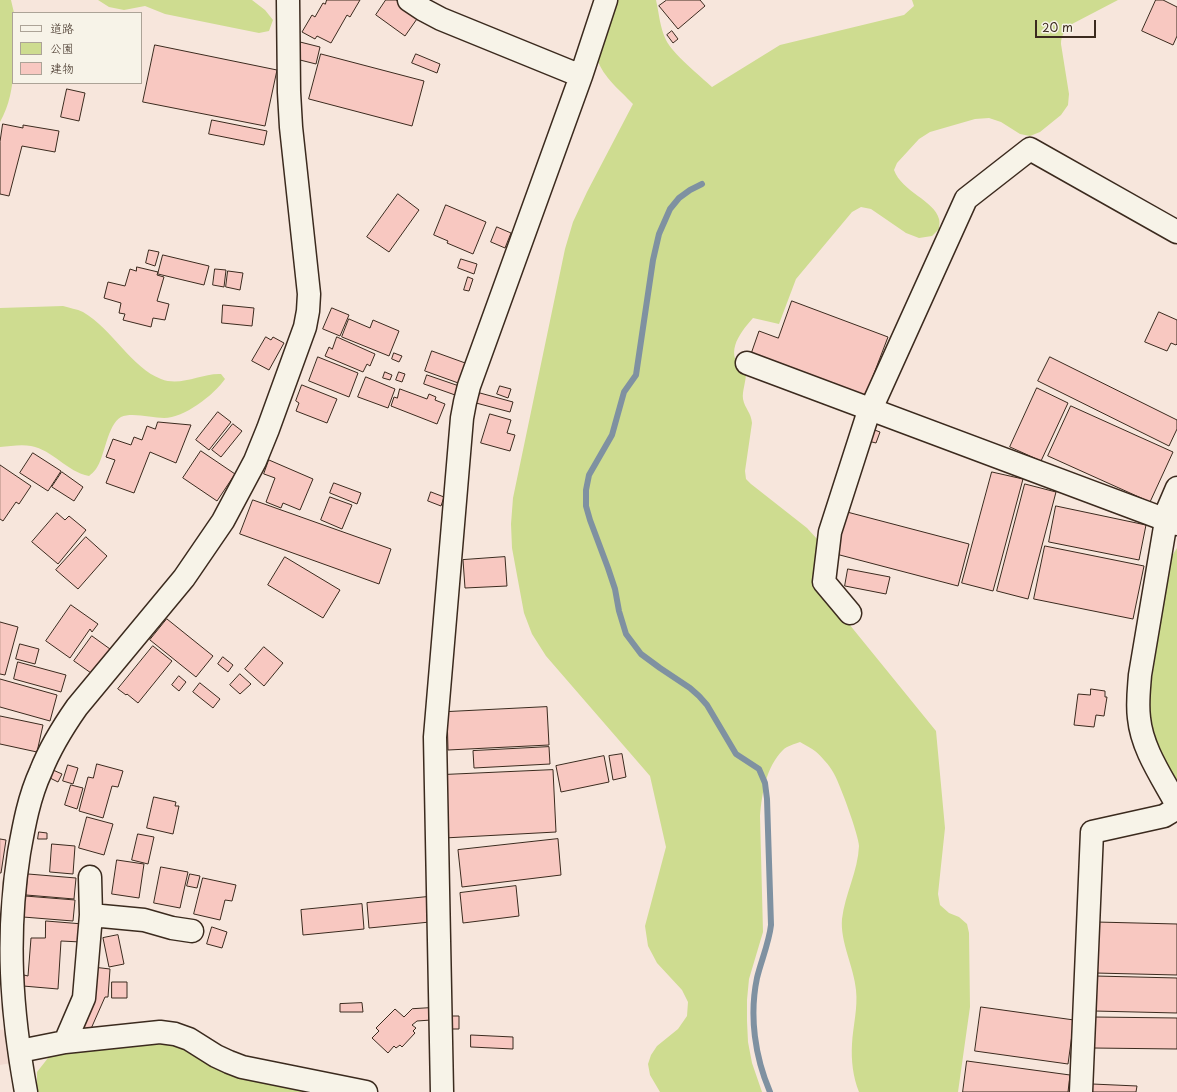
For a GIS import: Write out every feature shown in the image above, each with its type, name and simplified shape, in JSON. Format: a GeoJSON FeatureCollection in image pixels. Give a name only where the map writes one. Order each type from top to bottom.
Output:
{"type":"FeatureCollection","features":[{"type":"Feature","properties":{"kind":"street"},"geometry":{"type":"LineString","coordinates":[[26,1092],[13,1005],[11,972],[12,907],[25,819],[40,772],[63,728],[77,707],[184,578],[223,521],[255,461],[305,327],[309,294],[291,127],[289,98],[288,0]]}},
{"type":"Feature","properties":{"kind":"street"},"geometry":{"type":"LineString","coordinates":[[409,0],[440,19],[581,76]]}},
{"type":"Feature","properties":{"kind":"street"},"geometry":{"type":"LineString","coordinates":[[442,1092],[435,737],[462,418],[470,386],[581,76],[606,0]]}},
{"type":"Feature","properties":{"kind":"street"},"geometry":{"type":"LineString","coordinates":[[850,613],[824,582],[830,532],[866,420],[966,199],[1030,149],[1177,232]]}},
{"type":"Feature","properties":{"kind":"street"},"geometry":{"type":"LineString","coordinates":[[746,363],[1172,522]]}},
{"type":"Feature","properties":{"kind":"street"},"geometry":{"type":"LineString","coordinates":[[1177,488],[1168,509],[1172,522],[1140,674],[1138,697],[1139,719],[1144,740],[1153,761],[1177,804]]}},
{"type":"Feature","properties":{"kind":"street"},"geometry":{"type":"LineString","coordinates":[[1081,1092],[1092,832],[1164,816],[1177,808]]}},
{"type":"Feature","properties":{"kind":"street"},"geometry":{"type":"LineString","coordinates":[[65,1042],[84,998],[91,915],[90,877]]}},
{"type":"Feature","properties":{"kind":"street"},"geometry":{"type":"LineString","coordinates":[[91,915],[144,920],[172,928],[192,931]]}},
{"type":"Feature","properties":{"kind":"street"},"geometry":{"type":"LineString","coordinates":[[20,1051],[65,1042],[160,1032],[175,1034],[189,1039],[229,1062],[242,1067],[366,1092]]}},
{"type":"Feature","properties":{"kind":"shaded area"},"geometry":{"type":"Polygon","coordinates":[[[6,1029],[11,1063],[0,1065],[0,1030],[6,1029]]]}},
{"type":"Feature","properties":{"kind":"green space"},"geometry":{"type":"Polygon","coordinates":[[[0,0],[11,0],[14,12],[12,12],[12,83],[6,109],[0,122],[0,0]]]}},
{"type":"Feature","properties":{"kind":"green space"},"geometry":{"type":"Polygon","coordinates":[[[98,0],[252,0],[265,10],[273,20],[269,31],[259,33],[165,14],[145,6],[124,10],[109,7],[98,0]]]}},
{"type":"Feature","properties":{"kind":"green space"},"geometry":{"type":"Polygon","coordinates":[[[612,0],[656,0],[662,31],[669,45],[712,87],[780,45],[904,15],[914,6],[912,0],[1118,0],[1072,24],[1064,33],[1061,44],[1069,94],[1068,105],[1061,115],[1040,132],[1030,136],[1020,134],[1001,122],[989,118],[975,119],[930,132],[919,139],[897,163],[894,170],[898,178],[936,212],[939,220],[939,229],[932,236],[919,238],[906,233],[871,209],[861,207],[852,212],[796,279],[779,324],[753,318],[742,331],[735,345],[735,359],[746,373],[743,399],[752,423],[745,471],[746,479],[807,528],[818,540],[823,592],[936,731],[945,828],[938,894],[940,905],[949,913],[959,917],[967,924],[969,933],[970,1007],[958,1092],[859,1092],[854,1074],[852,1056],[856,990],[842,928],[842,919],[858,855],[858,840],[840,786],[833,772],[818,753],[800,742],[785,749],[777,757],[773,764],[764,789],[760,816],[763,932],[749,979],[747,1021],[748,1042],[752,1063],[762,1092],[660,1092],[650,1075],[648,1064],[651,1055],[657,1046],[678,1029],[687,1016],[688,1002],[682,990],[657,963],[648,946],[645,926],[666,847],[650,776],[546,656],[532,634],[524,613],[512,548],[511,524],[513,498],[565,249],[573,222],[587,192],[633,104],[606,75],[598,62],[596,54],[612,0]]]}},
{"type":"Feature","properties":{"kind":"green space"},"geometry":{"type":"Polygon","coordinates":[[[63,306],[81,311],[93,319],[141,366],[151,374],[161,379],[168,381],[184,381],[206,375],[221,374],[225,379],[214,392],[198,404],[189,410],[172,417],[164,418],[131,415],[121,417],[112,427],[99,464],[89,476],[81,474],[39,448],[24,445],[0,447],[0,308],[63,306]]]}},
{"type":"Feature","properties":{"kind":"green space"},"geometry":{"type":"Polygon","coordinates":[[[1177,548],[1177,783],[1157,742],[1152,722],[1149,697],[1170,559],[1177,548]]]}},
{"type":"Feature","properties":{"kind":"green space"},"geometry":{"type":"Polygon","coordinates":[[[160,1038],[335,1092],[37,1092],[37,1072],[48,1058],[66,1048],[160,1038]]]}},
{"type":"Feature","properties":{"kind":"building"},"geometry":{"type":"Polygon","coordinates":[[[327,0],[360,0],[350,17],[347,15],[331,43],[317,36],[315,39],[302,32],[312,15],[315,17],[323,3],[325,4],[327,0]]]}},
{"type":"Feature","properties":{"kind":"building"},"geometry":{"type":"Polygon","coordinates":[[[386,0],[396,0],[419,16],[405,36],[376,15],[386,0]]]}},
{"type":"Feature","properties":{"kind":"building"},"geometry":{"type":"Polygon","coordinates":[[[667,0],[700,0],[705,6],[678,29],[659,6],[667,0]]]}},
{"type":"Feature","properties":{"kind":"building"},"geometry":{"type":"Polygon","coordinates":[[[1156,0],[1163,0],[1177,7],[1177,36],[1173,45],[1142,31],[1156,0]]]}},
{"type":"Feature","properties":{"kind":"building"},"geometry":{"type":"Polygon","coordinates":[[[672,31],[678,39],[673,43],[667,35],[672,31]]]}},
{"type":"Feature","properties":{"kind":"building"},"geometry":{"type":"Polygon","coordinates":[[[300,42],[320,47],[316,64],[300,60],[300,42]]]}},
{"type":"Feature","properties":{"kind":"building"},"geometry":{"type":"Polygon","coordinates":[[[155,45],[277,70],[265,126],[143,102],[155,45]]]}},
{"type":"Feature","properties":{"kind":"building"},"geometry":{"type":"Polygon","coordinates":[[[321,54],[424,81],[412,126],[309,99],[321,54]]]}},
{"type":"Feature","properties":{"kind":"building"},"geometry":{"type":"Polygon","coordinates":[[[416,54],[440,64],[437,73],[412,63],[416,54]]]}},
{"type":"Feature","properties":{"kind":"building"},"geometry":{"type":"Polygon","coordinates":[[[67,89],[85,93],[79,121],[61,117],[67,89]]]}},
{"type":"Feature","properties":{"kind":"building"},"geometry":{"type":"Polygon","coordinates":[[[212,120],[267,131],[264,145],[209,134],[212,120]]]}},
{"type":"Feature","properties":{"kind":"building"},"geometry":{"type":"Polygon","coordinates":[[[3,124],[23,128],[23,125],[59,131],[55,152],[22,146],[9,196],[0,194],[0,142],[3,124]]]}},
{"type":"Feature","properties":{"kind":"building"},"geometry":{"type":"Polygon","coordinates":[[[398,194],[419,210],[389,252],[367,237],[398,194]]]}},
{"type":"Feature","properties":{"kind":"building"},"geometry":{"type":"Polygon","coordinates":[[[446,205],[486,222],[473,254],[447,243],[448,241],[434,235],[446,205]]]}},
{"type":"Feature","properties":{"kind":"building"},"geometry":{"type":"Polygon","coordinates":[[[497,227],[511,233],[505,248],[491,242],[497,227]]]}},
{"type":"Feature","properties":{"kind":"building"},"geometry":{"type":"Polygon","coordinates":[[[149,250],[159,252],[155,266],[146,263],[149,250]]]}},
{"type":"Feature","properties":{"kind":"building"},"geometry":{"type":"Polygon","coordinates":[[[163,255],[209,266],[204,285],[158,274],[163,255]]]}},
{"type":"Feature","properties":{"kind":"building"},"geometry":{"type":"Polygon","coordinates":[[[461,259],[477,264],[474,274],[458,268],[461,259]]]}},
{"type":"Feature","properties":{"kind":"building"},"geometry":{"type":"Polygon","coordinates":[[[137,267],[158,272],[157,275],[164,277],[157,301],[169,304],[165,320],[153,318],[151,327],[123,320],[125,314],[119,313],[121,303],[104,298],[108,282],[125,286],[130,269],[136,271],[137,267]]]}},
{"type":"Feature","properties":{"kind":"building"},"geometry":{"type":"Polygon","coordinates":[[[215,269],[226,270],[224,287],[213,285],[215,269]]]}},
{"type":"Feature","properties":{"kind":"building"},"geometry":{"type":"Polygon","coordinates":[[[228,271],[243,273],[240,290],[226,287],[228,271]]]}},
{"type":"Feature","properties":{"kind":"building"},"geometry":{"type":"Polygon","coordinates":[[[468,277],[473,279],[469,291],[464,290],[468,277]]]}},
{"type":"Feature","properties":{"kind":"building"},"geometry":{"type":"Polygon","coordinates":[[[792,301],[888,337],[865,397],[751,354],[759,331],[778,338],[792,301]]]}},
{"type":"Feature","properties":{"kind":"building"},"geometry":{"type":"Polygon","coordinates":[[[223,305],[254,308],[252,326],[222,323],[223,305]]]}},
{"type":"Feature","properties":{"kind":"building"},"geometry":{"type":"Polygon","coordinates":[[[332,308],[349,315],[340,336],[323,329],[332,308]]]}},
{"type":"Feature","properties":{"kind":"building"},"geometry":{"type":"Polygon","coordinates":[[[1159,312],[1177,320],[1177,344],[1171,343],[1167,351],[1145,342],[1159,312]]]}},
{"type":"Feature","properties":{"kind":"building"},"geometry":{"type":"Polygon","coordinates":[[[349,319],[370,328],[373,320],[399,331],[389,356],[342,337],[349,319]]]}},
{"type":"Feature","properties":{"kind":"building"},"geometry":{"type":"Polygon","coordinates":[[[266,337],[271,340],[273,337],[284,343],[269,370],[252,361],[266,337]]]}},
{"type":"Feature","properties":{"kind":"building"},"geometry":{"type":"Polygon","coordinates":[[[337,337],[375,354],[370,366],[367,364],[363,372],[325,356],[329,347],[332,349],[337,337]]]}},
{"type":"Feature","properties":{"kind":"building"},"geometry":{"type":"Polygon","coordinates":[[[432,351],[468,364],[461,384],[425,371],[432,351]]]}},
{"type":"Feature","properties":{"kind":"building"},"geometry":{"type":"Polygon","coordinates":[[[394,353],[402,356],[399,362],[392,359],[394,353]]]}},
{"type":"Feature","properties":{"kind":"building"},"geometry":{"type":"Polygon","coordinates":[[[318,357],[358,373],[349,397],[309,381],[318,357]]]}},
{"type":"Feature","properties":{"kind":"building"},"geometry":{"type":"Polygon","coordinates":[[[1050,357],[1177,420],[1177,429],[1169,446],[1038,381],[1050,357]]]}},
{"type":"Feature","properties":{"kind":"building"},"geometry":{"type":"Polygon","coordinates":[[[385,372],[392,375],[390,380],[383,378],[385,372]]]}},
{"type":"Feature","properties":{"kind":"building"},"geometry":{"type":"Polygon","coordinates":[[[399,372],[405,374],[402,382],[396,380],[399,372]]]}},
{"type":"Feature","properties":{"kind":"building"},"geometry":{"type":"Polygon","coordinates":[[[427,375],[462,387],[458,396],[424,384],[427,375]]]}},
{"type":"Feature","properties":{"kind":"building"},"geometry":{"type":"Polygon","coordinates":[[[366,377],[395,389],[388,408],[358,397],[366,377]]]}},
{"type":"Feature","properties":{"kind":"building"},"geometry":{"type":"Polygon","coordinates":[[[302,385],[337,399],[327,423],[296,411],[299,403],[296,401],[302,385]]]}},
{"type":"Feature","properties":{"kind":"building"},"geometry":{"type":"Polygon","coordinates":[[[500,386],[511,389],[508,398],[497,394],[500,386]]]}},
{"type":"Feature","properties":{"kind":"building"},"geometry":{"type":"Polygon","coordinates":[[[1037,388],[1068,403],[1041,461],[1010,447],[1037,388]]]}},
{"type":"Feature","properties":{"kind":"building"},"geometry":{"type":"Polygon","coordinates":[[[400,389],[427,399],[429,394],[436,397],[435,400],[445,404],[437,424],[391,406],[394,397],[397,398],[400,389]]]}},
{"type":"Feature","properties":{"kind":"building"},"geometry":{"type":"Polygon","coordinates":[[[480,393],[513,402],[510,412],[476,403],[480,393]]]}},
{"type":"Feature","properties":{"kind":"building"},"geometry":{"type":"Polygon","coordinates":[[[1071,406],[1173,452],[1150,502],[1048,456],[1071,406]]]}},
{"type":"Feature","properties":{"kind":"building"},"geometry":{"type":"Polygon","coordinates":[[[218,412],[231,422],[209,450],[196,440],[218,412]]]}},
{"type":"Feature","properties":{"kind":"building"},"geometry":{"type":"Polygon","coordinates":[[[490,414],[511,420],[507,433],[515,435],[510,451],[481,443],[490,414]]]}},
{"type":"Feature","properties":{"kind":"building"},"geometry":{"type":"Polygon","coordinates":[[[158,422],[191,425],[176,463],[150,452],[134,493],[106,483],[115,460],[106,457],[113,439],[131,445],[134,437],[142,440],[147,426],[155,429],[158,422]]]}},
{"type":"Feature","properties":{"kind":"building"},"geometry":{"type":"Polygon","coordinates":[[[233,424],[242,431],[221,457],[212,450],[233,424]]]}},
{"type":"Feature","properties":{"kind":"building"},"geometry":{"type":"Polygon","coordinates":[[[872,429],[880,432],[876,443],[868,441],[872,429]]]}},
{"type":"Feature","properties":{"kind":"building"},"geometry":{"type":"Polygon","coordinates":[[[201,451],[235,474],[217,501],[183,478],[201,451]]]}},
{"type":"Feature","properties":{"kind":"building"},"geometry":{"type":"Polygon","coordinates":[[[33,453],[61,471],[48,491],[20,473],[33,453]]]}},
{"type":"Feature","properties":{"kind":"building"},"geometry":{"type":"Polygon","coordinates":[[[269,460],[313,479],[300,510],[283,503],[281,508],[266,502],[275,478],[264,474],[269,460]]]}},
{"type":"Feature","properties":{"kind":"building"},"geometry":{"type":"Polygon","coordinates":[[[0,465],[31,486],[19,504],[16,502],[3,521],[0,519],[0,465]]]}},
{"type":"Feature","properties":{"kind":"building"},"geometry":{"type":"Polygon","coordinates":[[[62,472],[83,487],[74,501],[52,487],[62,472]]]}},
{"type":"Feature","properties":{"kind":"building"},"geometry":{"type":"Polygon","coordinates":[[[992,472],[1023,479],[993,591],[962,583],[992,472]]]}},
{"type":"Feature","properties":{"kind":"building"},"geometry":{"type":"Polygon","coordinates":[[[334,483],[361,493],[357,504],[330,493],[334,483]]]}},
{"type":"Feature","properties":{"kind":"building"},"geometry":{"type":"Polygon","coordinates":[[[1025,484],[1056,492],[1028,599],[997,591],[1025,484]]]}},
{"type":"Feature","properties":{"kind":"building"},"geometry":{"type":"Polygon","coordinates":[[[431,492],[444,497],[441,506],[428,501],[431,492]]]}},
{"type":"Feature","properties":{"kind":"building"},"geometry":{"type":"Polygon","coordinates":[[[330,497],[352,505],[342,529],[321,520],[330,497]]]}},
{"type":"Feature","properties":{"kind":"building"},"geometry":{"type":"Polygon","coordinates":[[[253,500],[391,549],[379,584],[240,534],[253,500]]]}},
{"type":"Feature","properties":{"kind":"building"},"geometry":{"type":"Polygon","coordinates":[[[1056,506],[1146,525],[1139,560],[1049,542],[1056,506]]]}},
{"type":"Feature","properties":{"kind":"building"},"geometry":{"type":"Polygon","coordinates":[[[847,512],[969,544],[958,586],[836,554],[847,512]]]}},
{"type":"Feature","properties":{"kind":"building"},"geometry":{"type":"Polygon","coordinates":[[[57,513],[65,520],[69,516],[86,530],[58,564],[32,542],[57,513]]]}},
{"type":"Feature","properties":{"kind":"building"},"geometry":{"type":"Polygon","coordinates":[[[86,537],[107,556],[78,589],[56,570],[86,537]]]}},
{"type":"Feature","properties":{"kind":"building"},"geometry":{"type":"Polygon","coordinates":[[[1045,546],[1144,566],[1133,619],[1034,599],[1045,546]]]}},
{"type":"Feature","properties":{"kind":"building"},"geometry":{"type":"Polygon","coordinates":[[[285,557],[340,590],[323,618],[268,585],[285,557]]]}},
{"type":"Feature","properties":{"kind":"building"},"geometry":{"type":"Polygon","coordinates":[[[505,557],[507,586],[465,588],[463,560],[505,557]]]}},
{"type":"Feature","properties":{"kind":"building"},"geometry":{"type":"Polygon","coordinates":[[[848,569],[890,577],[886,594],[845,586],[848,569]]]}},
{"type":"Feature","properties":{"kind":"building"},"geometry":{"type":"Polygon","coordinates":[[[71,605],[98,624],[92,632],[90,629],[70,658],[46,641],[71,605]]]}},
{"type":"Feature","properties":{"kind":"building"},"geometry":{"type":"Polygon","coordinates":[[[167,619],[213,656],[196,677],[150,640],[167,619]]]}},
{"type":"Feature","properties":{"kind":"building"},"geometry":{"type":"Polygon","coordinates":[[[0,622],[18,627],[5,675],[0,674],[0,622]]]}},
{"type":"Feature","properties":{"kind":"building"},"geometry":{"type":"Polygon","coordinates":[[[92,636],[110,649],[101,663],[99,662],[91,673],[74,661],[92,636]]]}},
{"type":"Feature","properties":{"kind":"building"},"geometry":{"type":"Polygon","coordinates":[[[20,644],[39,649],[35,664],[16,659],[20,644]]]}},
{"type":"Feature","properties":{"kind":"building"},"geometry":{"type":"Polygon","coordinates":[[[153,646],[172,661],[138,703],[118,689],[153,646]]]}},
{"type":"Feature","properties":{"kind":"building"},"geometry":{"type":"Polygon","coordinates":[[[264,647],[283,663],[264,686],[245,669],[264,647]]]}},
{"type":"Feature","properties":{"kind":"building"},"geometry":{"type":"Polygon","coordinates":[[[223,657],[233,665],[228,672],[218,664],[223,657]]]}},
{"type":"Feature","properties":{"kind":"building"},"geometry":{"type":"Polygon","coordinates":[[[18,662],[66,675],[61,692],[14,679],[18,662]]]}},
{"type":"Feature","properties":{"kind":"building"},"geometry":{"type":"Polygon","coordinates":[[[240,674],[251,684],[240,694],[230,685],[240,674]]]}},
{"type":"Feature","properties":{"kind":"building"},"geometry":{"type":"Polygon","coordinates":[[[179,676],[186,682],[179,691],[172,685],[179,676]]]}},
{"type":"Feature","properties":{"kind":"building"},"geometry":{"type":"Polygon","coordinates":[[[0,679],[57,695],[50,721],[0,707],[0,679]]]}},
{"type":"Feature","properties":{"kind":"building"},"geometry":{"type":"Polygon","coordinates":[[[200,683],[220,699],[213,708],[193,692],[200,683]]]}},
{"type":"Feature","properties":{"kind":"building"},"geometry":{"type":"Polygon","coordinates":[[[1091,689],[1105,691],[1105,697],[1107,697],[1104,716],[1096,715],[1094,727],[1074,725],[1078,694],[1090,695],[1091,689]]]}},
{"type":"Feature","properties":{"kind":"building"},"geometry":{"type":"Polygon","coordinates":[[[547,707],[549,745],[448,750],[447,712],[547,707]]]}},
{"type":"Feature","properties":{"kind":"building"},"geometry":{"type":"Polygon","coordinates":[[[0,716],[43,725],[37,752],[0,744],[0,716]]]}},
{"type":"Feature","properties":{"kind":"building"},"geometry":{"type":"Polygon","coordinates":[[[549,747],[550,764],[474,768],[473,751],[549,747]]]}},
{"type":"Feature","properties":{"kind":"building"},"geometry":{"type":"Polygon","coordinates":[[[622,754],[626,777],[613,780],[609,756],[622,754]]]}},
{"type":"Feature","properties":{"kind":"building"},"geometry":{"type":"Polygon","coordinates":[[[604,756],[609,782],[561,792],[556,766],[604,756]]]}},
{"type":"Feature","properties":{"kind":"building"},"geometry":{"type":"Polygon","coordinates":[[[97,764],[123,771],[118,787],[112,786],[103,818],[79,811],[88,777],[93,778],[97,764]]]}},
{"type":"Feature","properties":{"kind":"building"},"geometry":{"type":"Polygon","coordinates":[[[68,765],[78,768],[73,784],[63,781],[68,765]]]}},
{"type":"Feature","properties":{"kind":"building"},"geometry":{"type":"Polygon","coordinates":[[[53,770],[62,774],[58,782],[50,778],[53,770]]]}},
{"type":"Feature","properties":{"kind":"building"},"geometry":{"type":"Polygon","coordinates":[[[553,770],[556,832],[444,838],[442,775],[553,770]]]}},
{"type":"Feature","properties":{"kind":"building"},"geometry":{"type":"Polygon","coordinates":[[[71,785],[83,788],[77,809],[65,805],[71,785]]]}},
{"type":"Feature","properties":{"kind":"building"},"geometry":{"type":"Polygon","coordinates":[[[154,797],[176,802],[175,806],[179,806],[173,834],[147,828],[154,797]]]}},
{"type":"Feature","properties":{"kind":"building"},"geometry":{"type":"Polygon","coordinates":[[[87,817],[113,824],[104,855],[79,848],[87,817]]]}},
{"type":"Feature","properties":{"kind":"building"},"geometry":{"type":"Polygon","coordinates":[[[39,832],[47,833],[47,839],[38,839],[39,832]]]}},
{"type":"Feature","properties":{"kind":"building"},"geometry":{"type":"Polygon","coordinates":[[[138,834],[154,837],[148,864],[132,860],[138,834]]]}},
{"type":"Feature","properties":{"kind":"building"},"geometry":{"type":"Polygon","coordinates":[[[0,839],[6,840],[1,873],[0,873],[0,839]]]}},
{"type":"Feature","properties":{"kind":"building"},"geometry":{"type":"Polygon","coordinates":[[[558,839],[561,875],[462,887],[458,850],[558,839]]]}},
{"type":"Feature","properties":{"kind":"building"},"geometry":{"type":"Polygon","coordinates":[[[52,844],[75,846],[73,874],[50,872],[52,844]]]}},
{"type":"Feature","properties":{"kind":"building"},"geometry":{"type":"Polygon","coordinates":[[[117,860],[144,864],[139,898],[112,894],[117,860]]]}},
{"type":"Feature","properties":{"kind":"building"},"geometry":{"type":"Polygon","coordinates":[[[161,867],[188,872],[180,908],[154,903],[161,867]]]}},
{"type":"Feature","properties":{"kind":"building"},"geometry":{"type":"Polygon","coordinates":[[[28,874],[76,878],[74,899],[26,895],[28,874]]]}},
{"type":"Feature","properties":{"kind":"building"},"geometry":{"type":"Polygon","coordinates":[[[190,874],[200,876],[197,888],[187,886],[190,874]]]}},
{"type":"Feature","properties":{"kind":"building"},"geometry":{"type":"Polygon","coordinates":[[[203,878],[236,885],[232,901],[225,900],[220,920],[194,914],[203,878]]]}},
{"type":"Feature","properties":{"kind":"building"},"geometry":{"type":"Polygon","coordinates":[[[516,886],[519,916],[463,923],[460,893],[516,886]]]}},
{"type":"Feature","properties":{"kind":"building"},"geometry":{"type":"Polygon","coordinates":[[[25,896],[75,900],[73,921],[23,917],[25,896]]]}},
{"type":"Feature","properties":{"kind":"building"},"geometry":{"type":"Polygon","coordinates":[[[427,897],[430,922],[369,928],[367,903],[427,897]]]}},
{"type":"Feature","properties":{"kind":"building"},"geometry":{"type":"Polygon","coordinates":[[[362,904],[364,929],[303,935],[301,910],[362,904]]]}},
{"type":"Feature","properties":{"kind":"building"},"geometry":{"type":"Polygon","coordinates":[[[46,921],[83,924],[81,942],[61,941],[58,989],[23,986],[24,975],[28,976],[31,938],[45,938],[46,921]]]}},
{"type":"Feature","properties":{"kind":"building"},"geometry":{"type":"Polygon","coordinates":[[[1096,922],[1177,924],[1177,975],[1095,973],[1096,922]]]}},
{"type":"Feature","properties":{"kind":"building"},"geometry":{"type":"Polygon","coordinates":[[[212,927],[227,932],[222,948],[207,944],[212,927]]]}},
{"type":"Feature","properties":{"kind":"building"},"geometry":{"type":"Polygon","coordinates":[[[118,935],[124,964],[109,967],[103,938],[118,935]]]}},
{"type":"Feature","properties":{"kind":"building"},"geometry":{"type":"Polygon","coordinates":[[[93,967],[110,969],[108,997],[105,997],[90,1031],[79,1026],[93,967]]]}},
{"type":"Feature","properties":{"kind":"building"},"geometry":{"type":"Polygon","coordinates":[[[1095,976],[1177,978],[1177,1013],[1094,1011],[1095,976]]]}},
{"type":"Feature","properties":{"kind":"building"},"geometry":{"type":"Polygon","coordinates":[[[112,982],[127,982],[127,998],[112,998],[112,982]]]}},
{"type":"Feature","properties":{"kind":"building"},"geometry":{"type":"Polygon","coordinates":[[[362,1003],[363,1012],[340,1012],[340,1004],[362,1003]]]}},
{"type":"Feature","properties":{"kind":"building"},"geometry":{"type":"Polygon","coordinates":[[[981,1007],[1074,1020],[1068,1064],[975,1051],[981,1007]]]}},
{"type":"Feature","properties":{"kind":"building"},"geometry":{"type":"Polygon","coordinates":[[[431,1008],[431,1020],[417,1021],[412,1025],[416,1028],[413,1031],[415,1033],[402,1047],[400,1045],[396,1048],[394,1046],[388,1053],[372,1038],[379,1031],[376,1028],[395,1009],[404,1017],[412,1009],[431,1008]]]}},
{"type":"Feature","properties":{"kind":"building"},"geometry":{"type":"Polygon","coordinates":[[[451,1016],[459,1016],[459,1029],[452,1029],[451,1016]]]}},
{"type":"Feature","properties":{"kind":"building"},"geometry":{"type":"Polygon","coordinates":[[[1093,1017],[1177,1018],[1177,1049],[1092,1048],[1093,1017]]]}},
{"type":"Feature","properties":{"kind":"building"},"geometry":{"type":"Polygon","coordinates":[[[471,1035],[513,1037],[513,1049],[471,1047],[471,1035]]]}},
{"type":"Feature","properties":{"kind":"building"},"geometry":{"type":"Polygon","coordinates":[[[967,1061],[1070,1075],[1068,1092],[963,1092],[967,1061]]]}},
{"type":"Feature","properties":{"kind":"building"},"geometry":{"type":"Polygon","coordinates":[[[1092,1084],[1137,1086],[1136,1092],[1091,1092],[1092,1084]]]}},
{"type":"Feature","properties":{"kind":"waterway"},"geometry":{"type":"LineString","coordinates":[[702,184],[679,198],[670,209],[659,234],[653,260],[636,375],[624,392],[612,435],[589,475],[586,490],[586,506],[615,589],[619,611],[626,634],[641,654],[690,688],[699,696],[707,705],[736,754],[759,769],[765,783],[767,799],[771,925],[769,938],[757,978],[754,1022],[757,1051],[770,1092]]}}]}
